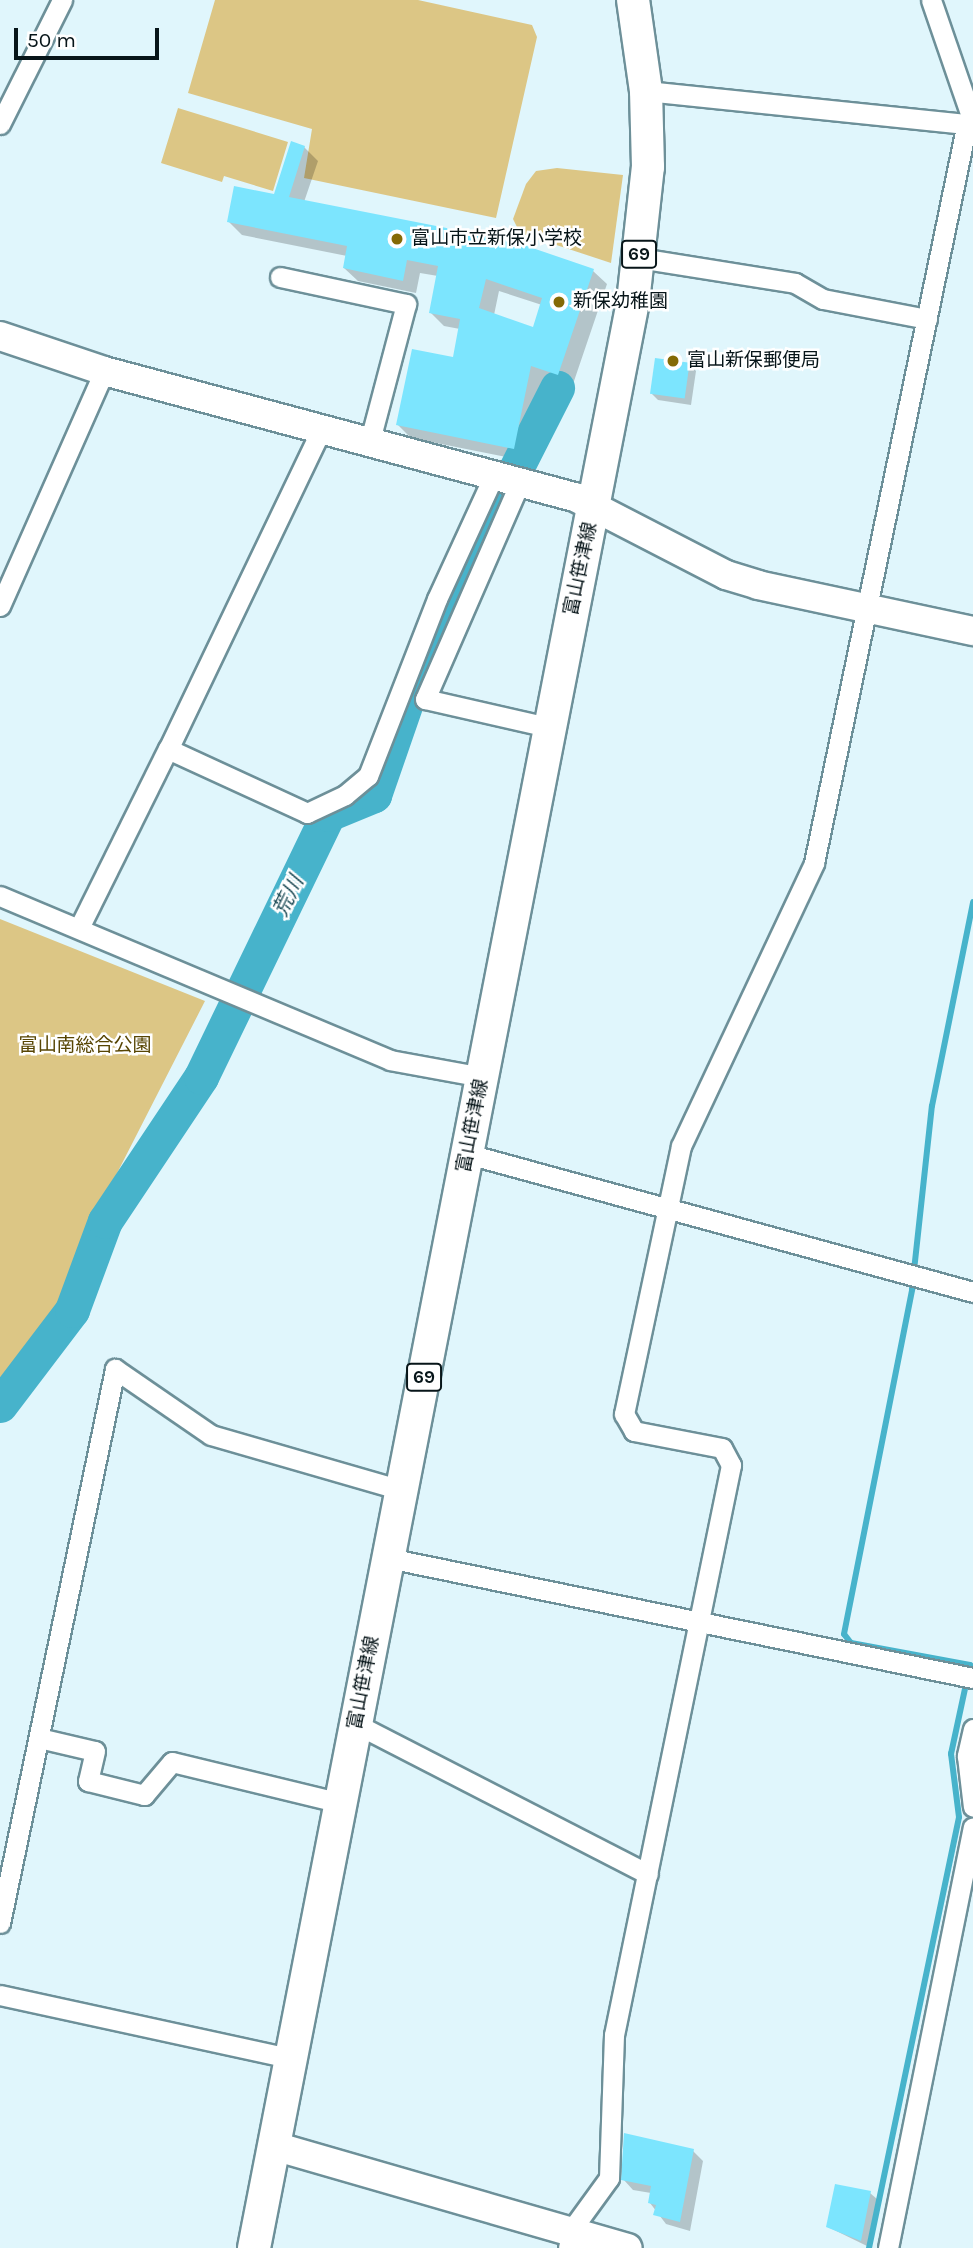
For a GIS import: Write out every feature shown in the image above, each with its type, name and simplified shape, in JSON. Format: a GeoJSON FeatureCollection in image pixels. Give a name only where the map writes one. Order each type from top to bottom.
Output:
{"type":"FeatureCollection","features":[{"type":"Feature","properties":{"kind":"main road","name":"富山笹津線"},"geometry":{"type":"LineString","coordinates":[[254,2248],[483,1077],[548,727],[594,505],[639,258],[648,167],[646,91],[633,0]]}},
{"type":"Feature","properties":{"kind":"street"},"geometry":{"type":"LineString","coordinates":[[0,124],[62,0]]}},
{"type":"Feature","properties":{"kind":"street"},"geometry":{"type":"LineString","coordinates":[[570,2239],[609,2178],[614,2035],[731,1465],[722,1448],[634,1431],[624,1414],[681,1146],[814,863],[927,319],[971,125],[931,0]]}},
{"type":"Feature","properties":{"kind":"street"},"geometry":{"type":"LineString","coordinates":[[646,91],[971,125]]}},
{"type":"Feature","properties":{"kind":"street"},"geometry":{"type":"LineString","coordinates":[[639,258],[795,283],[823,299],[927,319]]}},
{"type":"Feature","properties":{"kind":"street"},"geometry":{"type":"LineString","coordinates":[[280,277],[406,304],[370,440]]}},
{"type":"Feature","properties":{"kind":"street"},"geometry":{"type":"LineString","coordinates":[[0,336],[104,371],[370,440],[594,505],[726,575],[973,631]]}},
{"type":"Feature","properties":{"kind":"street"},"geometry":{"type":"LineString","coordinates":[[0,606],[104,371]]}},
{"type":"Feature","properties":{"kind":"street"},"geometry":{"type":"LineString","coordinates":[[79,928],[322,428]]}},
{"type":"Feature","properties":{"kind":"street"},"geometry":{"type":"LineString","coordinates":[[167,749],[307,813],[345,795],[368,776],[437,598],[507,479]]}},
{"type":"Feature","properties":{"kind":"street"},"geometry":{"type":"LineString","coordinates":[[507,479],[425,699],[548,727]]}},
{"type":"Feature","properties":{"kind":"street"},"geometry":{"type":"LineString","coordinates":[[0,896],[390,1060],[483,1077]]}},
{"type":"Feature","properties":{"kind":"street"},"geometry":{"type":"LineString","coordinates":[[468,1154],[667,1206],[973,1292]]}},
{"type":"Feature","properties":{"kind":"street"},"geometry":{"type":"LineString","coordinates":[[0,1923],[116,1368],[211,1435],[402,1490]]}},
{"type":"Feature","properties":{"kind":"street"},"geometry":{"type":"LineString","coordinates":[[388,1558],[969,1677]]}},
{"type":"Feature","properties":{"kind":"street"},"geometry":{"type":"LineString","coordinates":[[356,1724],[648,1874]]}},
{"type":"Feature","properties":{"kind":"street"},"geometry":{"type":"LineString","coordinates":[[973,1729],[967,1756],[973,1807]]}},
{"type":"Feature","properties":{"kind":"street"},"geometry":{"type":"LineString","coordinates":[[39,1738],[94,1751],[88,1781],[144,1795],[172,1762],[341,1803]]}},
{"type":"Feature","properties":{"kind":"street"},"geometry":{"type":"LineString","coordinates":[[888,2248],[973,1828]]}},
{"type":"Feature","properties":{"kind":"street"},"geometry":{"type":"LineString","coordinates":[[0,1995],[290,2058]]}},
{"type":"Feature","properties":{"kind":"street"},"geometry":{"type":"LineString","coordinates":[[274,2146],[570,2239],[628,2248]]}},
{"type":"Feature","properties":{"kind":"green space"},"geometry":{"type":"Polygon","coordinates":[[[215,0],[418,0],[532,25],[537,37],[496,218],[304,178],[312,129],[188,93],[215,0]]]}},
{"type":"Feature","properties":{"kind":"green space"},"geometry":{"type":"Polygon","coordinates":[[[178,108],[288,142],[273,191],[224,176],[222,182],[161,163],[178,108]]]}},
{"type":"Feature","properties":{"kind":"green space"},"geometry":{"type":"Polygon","coordinates":[[[557,168],[623,175],[611,263],[520,233],[513,219],[526,184],[536,171],[557,168]]]}},
{"type":"Feature","properties":{"kind":"green space","name":"富山南総合公園"},"geometry":{"type":"Polygon","coordinates":[[[0,919],[205,1001],[112,1183],[65,1303],[0,1378],[0,919]]]}},
{"type":"Feature","properties":{"kind":"building"},"geometry":{"type":"Polygon","coordinates":[[[291,141],[305,146],[289,197],[512,241],[594,269],[558,375],[531,366],[514,449],[396,425],[412,349],[453,357],[460,319],[429,313],[438,266],[407,260],[403,281],[343,268],[347,246],[227,222],[234,186],[274,194],[291,141]],[[486,279],[479,308],[533,327],[542,298],[486,279]]]}},
{"type":"Feature","properties":{"kind":"building"},"geometry":{"type":"Polygon","coordinates":[[[655,358],[690,363],[685,399],[650,394],[655,358]]]}},
{"type":"Feature","properties":{"kind":"building"},"geometry":{"type":"Polygon","coordinates":[[[624,2133],[694,2149],[680,2222],[653,2215],[656,2205],[648,2203],[651,2186],[621,2180],[624,2133]]]}},
{"type":"Feature","properties":{"kind":"building"},"geometry":{"type":"Polygon","coordinates":[[[835,2184],[871,2191],[861,2241],[826,2227],[835,2184]]]}},
{"type":"Feature","properties":{"kind":"waterway","name":"荒川"},"geometry":{"type":"LineString","coordinates":[[0,1405],[72,1310],[105,1221],[201,1077],[328,814],[374,795],[425,648],[557,388]]}},
{"type":"Feature","properties":{"kind":"waterway"},"geometry":{"type":"LineString","coordinates":[[869,2248],[959,1817],[951,1754],[970,1665],[851,1643],[844,1634],[912,1289],[932,1106],[973,902]]}},
{"type":"Feature","properties":{"kind":"place","name":"富山市立新保小学校"},"geometry":{"type":"Point","coordinates":[397,239]}},
{"type":"Feature","properties":{"kind":"place","name":"新保幼稚園"},"geometry":{"type":"Point","coordinates":[559,302]}},
{"type":"Feature","properties":{"kind":"place","name":"富山新保郵便局"},"geometry":{"type":"Point","coordinates":[673,361]}}]}
